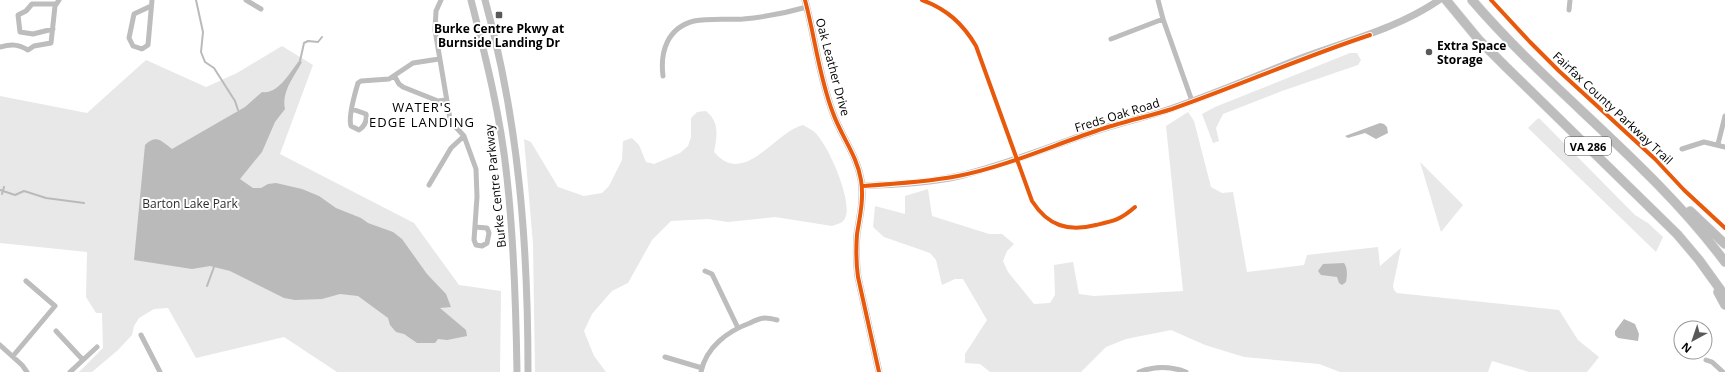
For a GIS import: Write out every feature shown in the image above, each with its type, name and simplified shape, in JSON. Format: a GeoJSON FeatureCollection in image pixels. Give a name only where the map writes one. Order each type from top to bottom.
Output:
{"type":"FeatureCollection","features":[{"type":"Feature","properties":{"kind":"highway","name":"VA 286"},"geometry":{"type":"LineString","coordinates":[[1446,0],[1479,40],[1677,234],[1699,260],[1725,296]]}},
{"type":"Feature","properties":{"kind":"highway","name":"VA 286"},"geometry":{"type":"LineString","coordinates":[[1472,0],[1517,49],[1651,177],[1703,233],[1725,262]]}},
{"type":"Feature","properties":{"kind":"highway"},"geometry":{"type":"LineString","coordinates":[[1651,177],[1725,244]]}},
{"type":"Feature","properties":{"kind":"highway"},"geometry":{"type":"LineString","coordinates":[[1677,234],[1711,281],[1725,305]]}},
{"type":"Feature","properties":{"kind":"street"},"geometry":{"type":"LineString","coordinates":[[246,0],[261,9]]}},
{"type":"Feature","properties":{"kind":"street"},"geometry":{"type":"LineString","coordinates":[[441,0],[436,11],[435,21],[439,59],[450,119],[464,136],[477,175],[475,227]]}},
{"type":"Feature","properties":{"kind":"street","name":"Burke Centre Parkway"},"geometry":{"type":"LineString","coordinates":[[471,0],[497,109],[507,177],[513,250],[517,372]]}},
{"type":"Feature","properties":{"kind":"street","name":"Burke Centre Parkway"},"geometry":{"type":"LineString","coordinates":[[485,0],[498,49],[515,142],[519,173],[525,249],[528,372]]}},
{"type":"Feature","properties":{"kind":"street"},"geometry":{"type":"LineString","coordinates":[[922,0],[953,16],[966,30],[976,46],[1032,201],[1044,216],[1059,226],[1078,229],[1115,221],[1123,217],[1134,207]]}},
{"type":"Feature","properties":{"kind":"street"},"geometry":{"type":"LineString","coordinates":[[1158,0],[1162,19],[1192,101]]}},
{"type":"Feature","properties":{"kind":"street","name":"Freds Oak Road"},"geometry":{"type":"LineString","coordinates":[[862,186],[931,180],[958,176],[986,169],[1099,130],[1146,117],[1192,101],[1303,58],[1370,35],[1416,14],[1439,0]]}},
{"type":"Feature","properties":{"kind":"street"},"geometry":{"type":"LineString","coordinates":[[1569,10],[1570,0]]}},
{"type":"Feature","properties":{"kind":"street"},"geometry":{"type":"LineString","coordinates":[[0,47],[10,44],[20,46],[28,50],[34,46],[51,43],[57,2],[32,4],[26,11],[18,15],[20,32],[33,34],[53,29]]}},
{"type":"Feature","properties":{"kind":"street"},"geometry":{"type":"LineString","coordinates":[[152,3],[148,45],[142,49],[133,46],[129,38],[134,14],[152,3]]}},
{"type":"Feature","properties":{"kind":"street"},"geometry":{"type":"LineString","coordinates":[[663,76],[661,57],[665,46],[675,32],[685,25],[706,20],[757,18],[806,4]]}},
{"type":"Feature","properties":{"kind":"street","name":"Oak Leather Drive"},"geometry":{"type":"LineString","coordinates":[[806,4],[828,100],[854,157],[862,186],[857,236],[857,270],[860,292],[879,372]]}},
{"type":"Feature","properties":{"kind":"street"},"geometry":{"type":"LineString","coordinates":[[1111,39],[1162,19]]}},
{"type":"Feature","properties":{"kind":"street"},"geometry":{"type":"LineString","coordinates":[[352,109],[358,83],[361,81],[390,79],[413,63],[422,60],[439,59]]}},
{"type":"Feature","properties":{"kind":"street"},"geometry":{"type":"LineString","coordinates":[[394,77],[403,87],[438,101],[446,100]]}},
{"type":"Feature","properties":{"kind":"street"},"geometry":{"type":"LineString","coordinates":[[1718,144],[1725,116]]}},
{"type":"Feature","properties":{"kind":"street"},"geometry":{"type":"LineString","coordinates":[[429,185],[451,148],[464,136]]}},
{"type":"Feature","properties":{"kind":"street"},"geometry":{"type":"LineString","coordinates":[[1682,149],[1704,142],[1718,144],[1725,147]]}},
{"type":"Feature","properties":{"kind":"street"},"geometry":{"type":"LineString","coordinates":[[704,271],[712,274],[738,328]]}},
{"type":"Feature","properties":{"kind":"street"},"geometry":{"type":"LineString","coordinates":[[13,356],[55,306],[26,281]]}},
{"type":"Feature","properties":{"kind":"street"},"geometry":{"type":"LineString","coordinates":[[666,357],[701,370],[712,349],[718,342],[738,328],[764,318],[777,320]]}},
{"type":"Feature","properties":{"kind":"street"},"geometry":{"type":"LineString","coordinates":[[56,331],[83,360]]}},
{"type":"Feature","properties":{"kind":"street"},"geometry":{"type":"LineString","coordinates":[[141,335],[158,372]]}},
{"type":"Feature","properties":{"kind":"street"},"geometry":{"type":"LineString","coordinates":[[0,346],[13,356],[27,372]]}},
{"type":"Feature","properties":{"kind":"street"},"geometry":{"type":"LineString","coordinates":[[70,372],[97,347]]}},
{"type":"Feature","properties":{"kind":"street"},"geometry":{"type":"LineString","coordinates":[[1706,360],[1716,365],[1722,372]]}},
{"type":"Feature","properties":{"kind":"street"},"geometry":{"type":"LineString","coordinates":[[1139,372],[1161,367],[1186,372]]}},
{"type":"Feature","properties":{"kind":"green space","name":"Barton Lake Park"},"geometry":{"type":"Polygon","coordinates":[[[282,46],[313,65],[280,154],[414,223],[459,285],[501,291],[500,372],[337,372],[284,337],[196,358],[168,308],[154,309],[139,318],[134,326],[132,335],[118,350],[92,372],[79,372],[103,348],[102,313],[96,313],[86,297],[87,252],[0,243],[0,96],[87,113],[146,60],[206,87],[237,73],[282,46]]]}},
{"type":"Feature","properties":{"kind":"green space"},"geometry":{"type":"Polygon","coordinates":[[[1350,53],[1357,53],[1361,60],[1358,65],[1282,91],[1223,114],[1216,128],[1219,141],[1213,143],[1202,114],[1215,107],[1350,53]]]}},
{"type":"Feature","properties":{"kind":"green space"},"geometry":{"type":"Polygon","coordinates":[[[706,111],[714,120],[716,130],[714,152],[726,161],[737,164],[748,161],[759,155],[781,137],[803,125],[817,134],[828,152],[843,186],[847,208],[844,220],[832,226],[775,217],[728,222],[708,219],[671,221],[652,240],[628,283],[612,291],[592,314],[584,331],[594,356],[606,372],[535,372],[533,244],[524,139],[531,142],[558,187],[584,196],[602,193],[609,186],[622,160],[623,141],[632,138],[639,145],[646,162],[654,164],[680,153],[688,146],[691,137],[691,118],[697,112],[706,111]]]}},
{"type":"Feature","properties":{"kind":"green space"},"geometry":{"type":"Polygon","coordinates":[[[1188,112],[1194,121],[1211,187],[1222,193],[1233,192],[1247,272],[1304,265],[1307,255],[1378,247],[1380,266],[1401,248],[1393,286],[1397,293],[1559,310],[1578,340],[1599,357],[1587,372],[1529,372],[1492,361],[1488,372],[1340,372],[1319,364],[1244,357],[1205,345],[1171,330],[1126,339],[1106,347],[1081,372],[990,372],[980,364],[965,363],[965,354],[987,320],[963,279],[955,279],[942,285],[936,260],[930,253],[884,237],[873,227],[875,206],[905,214],[905,196],[928,189],[932,216],[989,234],[1002,234],[1014,244],[1007,251],[1003,261],[1008,272],[1034,304],[1050,303],[1055,295],[1054,265],[1073,262],[1079,294],[1094,296],[1183,291],[1166,126],[1188,112]]]}},
{"type":"Feature","properties":{"kind":"green space"},"geometry":{"type":"Polygon","coordinates":[[[1539,118],[1635,215],[1648,223],[1663,237],[1656,252],[1528,128],[1539,118]]]}},
{"type":"Feature","properties":{"kind":"green space"},"geometry":{"type":"Polygon","coordinates":[[[1420,162],[1463,205],[1441,232],[1420,162]]]}},
{"type":"Feature","properties":{"kind":"shaded area"},"geometry":{"type":"Polygon","coordinates":[[[299,61],[302,62],[292,79],[285,97],[285,109],[275,122],[262,152],[240,179],[253,188],[261,188],[268,184],[276,183],[302,189],[319,196],[336,208],[361,218],[368,223],[393,232],[402,239],[427,274],[446,294],[451,307],[440,308],[466,330],[467,336],[447,340],[438,339],[435,343],[417,343],[404,334],[396,332],[390,325],[388,318],[358,296],[340,294],[322,299],[295,300],[284,298],[230,271],[210,266],[192,269],[134,260],[145,145],[156,139],[162,141],[172,149],[245,107],[262,92],[273,90],[283,82],[299,61]]]}},
{"type":"Feature","properties":{"kind":"shaded area"},"geometry":{"type":"Polygon","coordinates":[[[1380,123],[1387,127],[1388,133],[1376,139],[1365,133],[1348,138],[1345,136],[1380,123]]]}},
{"type":"Feature","properties":{"kind":"shaded area"},"geometry":{"type":"Polygon","coordinates":[[[1344,263],[1347,270],[1347,278],[1346,282],[1342,285],[1339,283],[1337,277],[1321,275],[1318,271],[1323,264],[1344,263]]]}},
{"type":"Feature","properties":{"kind":"shaded area"},"geometry":{"type":"Polygon","coordinates":[[[1624,319],[1635,324],[1639,334],[1638,341],[1618,338],[1615,335],[1615,331],[1624,319]]]}},
{"type":"Feature","properties":{"kind":"waterway"},"geometry":{"type":"LineString","coordinates":[[196,0],[203,32],[201,52],[205,62],[214,68],[235,101],[238,110]]}},
{"type":"Feature","properties":{"kind":"waterway"},"geometry":{"type":"LineString","coordinates":[[300,61],[304,43],[308,41],[318,42],[322,37]]}},
{"type":"Feature","properties":{"kind":"waterway"},"geometry":{"type":"LineString","coordinates":[[2,194],[4,187]]}},
{"type":"Feature","properties":{"kind":"waterway"},"geometry":{"type":"LineString","coordinates":[[0,190],[15,195],[24,191],[46,198],[84,203]]}},
{"type":"Feature","properties":{"kind":"waterway"},"geometry":{"type":"LineString","coordinates":[[207,286],[214,267]]}},
{"type":"Feature","properties":{"kind":"cycle path"},"geometry":{"type":"LineString","coordinates":[[805,0],[828,99],[836,121],[856,162],[861,180],[862,200],[856,245],[857,272],[879,372]]}},
{"type":"Feature","properties":{"kind":"cycle path"},"geometry":{"type":"LineString","coordinates":[[922,0],[939,8],[954,18],[966,31],[976,46],[1032,201],[1045,216],[1060,225],[1076,228],[1117,219],[1135,207]]}},
{"type":"Feature","properties":{"kind":"cycle path","name":"Fairfax County Parkway Trail"},"geometry":{"type":"LineString","coordinates":[[1491,0],[1559,71],[1655,159],[1684,190],[1725,228]]}},
{"type":"Feature","properties":{"kind":"cycle path"},"geometry":{"type":"LineString","coordinates":[[862,186],[934,180],[958,176],[993,167],[1105,128],[1172,109],[1370,35]]}},
{"type":"Feature","properties":{"kind":"place","name":"Burke Centre Pkwy at Burnside Landing Dr"},"geometry":{"type":"Point","coordinates":[499,15]}},
{"type":"Feature","properties":{"kind":"place","name":"Extra Space Storage"},"geometry":{"type":"Point","coordinates":[1429,52]}},
{"type":"Feature","properties":{"kind":"district","name":"WATER'S EDGE LANDING"},"geometry":{"type":"Point","coordinates":[422,114]}}]}
